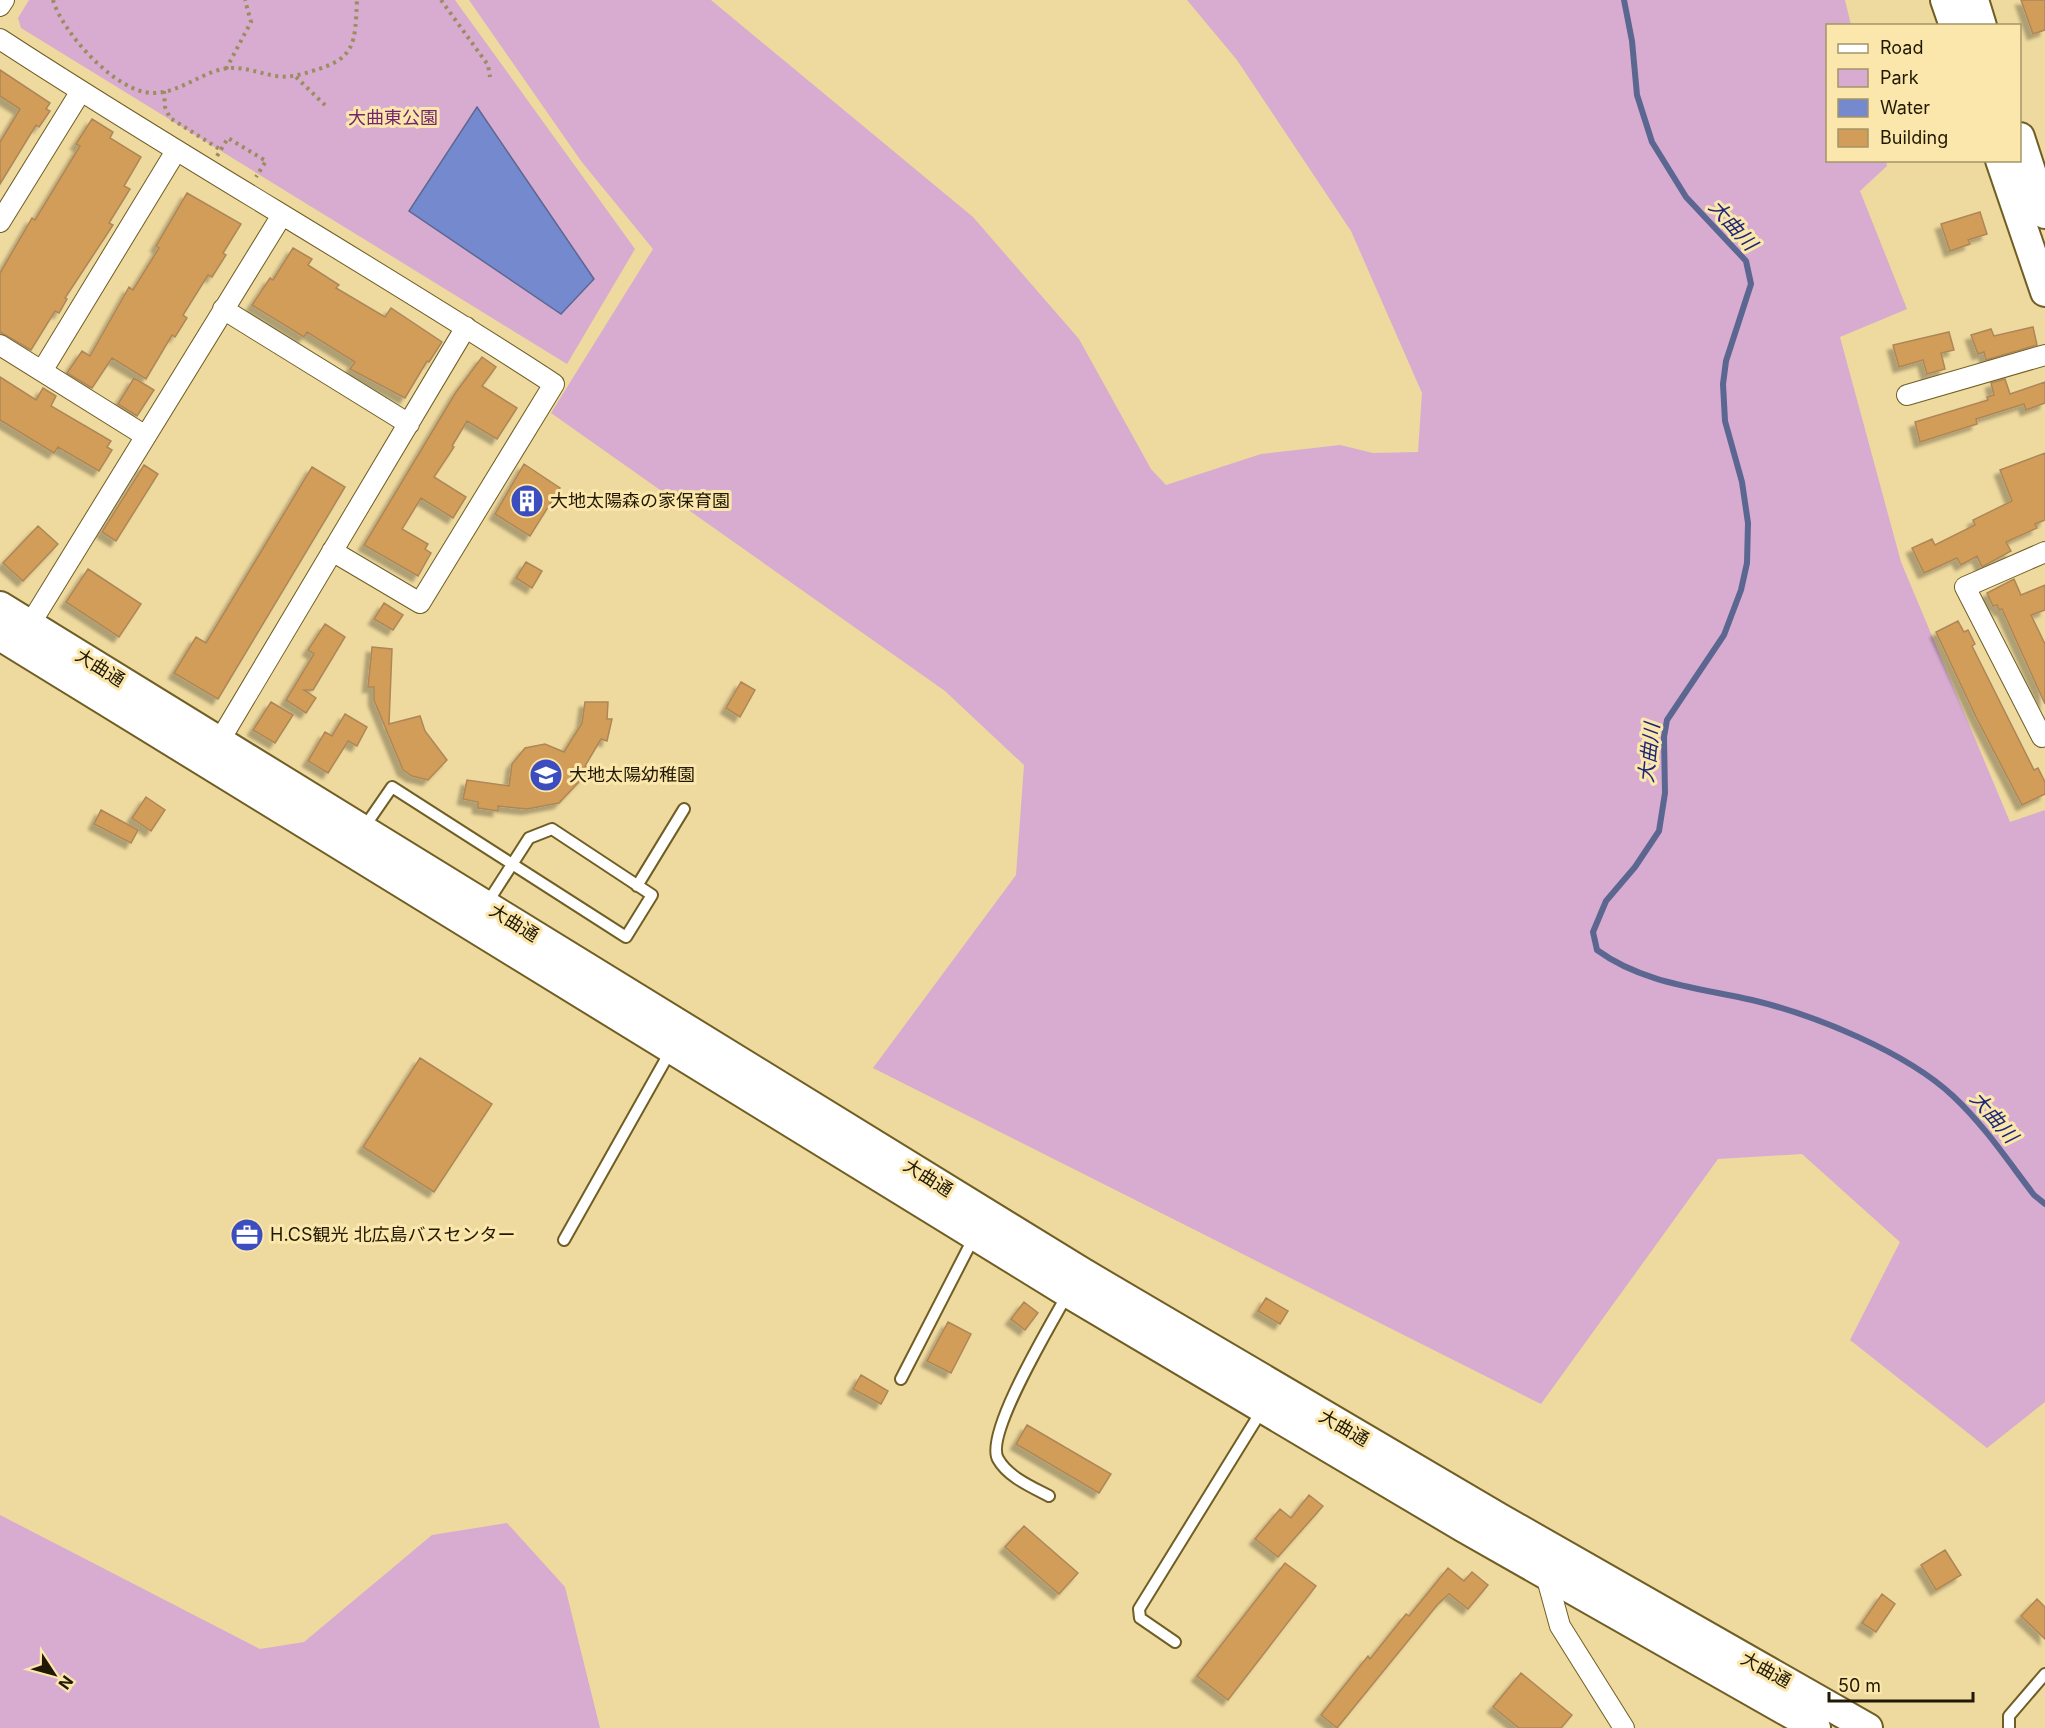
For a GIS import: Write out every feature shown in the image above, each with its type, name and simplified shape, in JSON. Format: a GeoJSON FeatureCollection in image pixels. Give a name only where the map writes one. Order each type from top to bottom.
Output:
{"type":"FeatureCollection","features":[{"type":"Feature","properties":{"kind":"street"},"geometry":{"type":"LineString","coordinates":[[0,6],[3,0]]}},
{"type":"Feature","properties":{"kind":"street"},"geometry":{"type":"LineString","coordinates":[[1945,0],[1953,24]]}},
{"type":"Feature","properties":{"kind":"street"},"geometry":{"type":"LineString","coordinates":[[1974,0],[1982,24]]}},
{"type":"Feature","properties":{"kind":"street"},"geometry":{"type":"LineString","coordinates":[[0,39],[176,151],[466,327],[554,384],[420,603],[332,551]]}},
{"type":"Feature","properties":{"kind":"street"},"geometry":{"type":"LineString","coordinates":[[0,222],[81,91]]}},
{"type":"Feature","properties":{"kind":"street"},"geometry":{"type":"LineString","coordinates":[[2021,143],[2045,214]]}},
{"type":"Feature","properties":{"kind":"street"},"geometry":{"type":"LineString","coordinates":[[42,371],[176,151]]}},
{"type":"Feature","properties":{"kind":"street"},"geometry":{"type":"LineString","coordinates":[[2001,162],[2043,281]]}},
{"type":"Feature","properties":{"kind":"street"},"geometry":{"type":"LineString","coordinates":[[15,635],[282,215]]}},
{"type":"Feature","properties":{"kind":"street"},"geometry":{"type":"LineString","coordinates":[[223,309],[409,424]]}},
{"type":"Feature","properties":{"kind":"street"},"geometry":{"type":"LineString","coordinates":[[213,752],[466,327]]}},
{"type":"Feature","properties":{"kind":"street"},"geometry":{"type":"LineString","coordinates":[[0,345],[144,435]]}},
{"type":"Feature","properties":{"kind":"street"},"geometry":{"type":"LineString","coordinates":[[1907,395],[2045,355]]}},
{"type":"Feature","properties":{"kind":"street"},"geometry":{"type":"LineString","coordinates":[[2045,552],[1965,587],[2042,737],[2045,736]]}},
{"type":"Feature","properties":{"kind":"street","name":"大曲通"},"geometry":{"type":"LineString","coordinates":[[0,606],[15,635],[213,752],[671,1049],[974,1236],[1262,1409],[1546,1575],[1816,1728]]}},
{"type":"Feature","properties":{"kind":"street","name":"大曲通"},"geometry":{"type":"LineString","coordinates":[[213,752],[363,830],[1277,1389],[1868,1728]]}},
{"type":"Feature","properties":{"kind":"street"},"geometry":{"type":"LineString","coordinates":[[1546,1575],[1560,1626],[1623,1728]]}},
{"type":"Feature","properties":{"kind":"lane"},"geometry":{"type":"LineString","coordinates":[[363,830],[392,787],[510,866],[626,937],[651,895],[552,829],[529,838],[510,866],[486,905]]}},
{"type":"Feature","properties":{"kind":"lane"},"geometry":{"type":"LineString","coordinates":[[637,885],[684,809]]}},
{"type":"Feature","properties":{"kind":"lane"},"geometry":{"type":"LineString","coordinates":[[564,1240],[671,1049]]}},
{"type":"Feature","properties":{"kind":"lane"},"geometry":{"type":"LineString","coordinates":[[901,1379],[974,1236]]}},
{"type":"Feature","properties":{"kind":"lane"},"geometry":{"type":"LineString","coordinates":[[1049,1496],[1005,1469],[996,1458],[996,1433],[1009,1403],[1068,1293]]}},
{"type":"Feature","properties":{"kind":"lane"},"geometry":{"type":"LineString","coordinates":[[1175,1642],[1140,1618],[1138,1609],[1262,1409]]}},
{"type":"Feature","properties":{"kind":"lane"},"geometry":{"type":"LineString","coordinates":[[2009,1728],[2009,1716],[2045,1674]]}},
{"type":"Feature","properties":{"kind":"path"},"geometry":{"type":"LineString","coordinates":[[53,0],[57,15],[99,65],[134,90],[153,93],[178,88],[226,69],[247,68],[277,76],[295,76],[329,66],[347,56],[352,43],[357,0]]}},
{"type":"Feature","properties":{"kind":"path"},"geometry":{"type":"LineString","coordinates":[[226,69],[252,22],[245,0]]}},
{"type":"Feature","properties":{"kind":"path"},"geometry":{"type":"LineString","coordinates":[[441,0],[488,65],[490,77]]}},
{"type":"Feature","properties":{"kind":"path"},"geometry":{"type":"LineString","coordinates":[[295,76],[328,108]]}},
{"type":"Feature","properties":{"kind":"path"},"geometry":{"type":"LineString","coordinates":[[164,91],[165,107],[170,118],[221,150]]}},
{"type":"Feature","properties":{"kind":"path"},"geometry":{"type":"LineString","coordinates":[[208,170],[228,138],[266,161],[246,194]]}},
{"type":"Feature","properties":{"kind":"green space","name":"大曲東公園"},"geometry":{"type":"Polygon","coordinates":[[[29,0],[455,0],[635,249],[567,364],[21,28],[18,18],[29,0]]]}},
{"type":"Feature","properties":{"kind":"green space"},"geometry":{"type":"Polygon","coordinates":[[[469,0],[711,0],[973,217],[1079,339],[1151,469],[1166,485],[1261,454],[1340,445],[1373,453],[1418,452],[1422,393],[1351,231],[1237,60],[1187,0],[1845,0],[1851,24],[1826,24],[1826,162],[1886,162],[1887,166],[1860,191],[1907,309],[1840,337],[1901,562],[2010,822],[2045,810],[2045,1402],[1987,1448],[1850,1340],[1900,1242],[1802,1154],[1718,1159],[1541,1404],[873,1068],[1016,875],[1024,765],[945,691],[551,413],[653,249],[581,161],[469,0]]]}},
{"type":"Feature","properties":{"kind":"green space"},"geometry":{"type":"Polygon","coordinates":[[[0,1515],[260,1649],[304,1642],[432,1535],[507,1523],[565,1587],[600,1728],[0,1728],[0,1515]]]}},
{"type":"Feature","properties":{"kind":"water"},"geometry":{"type":"Polygon","coordinates":[[[477,107],[594,279],[561,314],[409,211],[477,107]]]}},
{"type":"Feature","properties":{"kind":"building"},"geometry":{"type":"Polygon","coordinates":[[[2021,0],[2045,0],[2045,30],[2033,34],[2021,0]]]}},
{"type":"Feature","properties":{"kind":"building"},"geometry":{"type":"Polygon","coordinates":[[[0,70],[50,103],[46,109],[50,111],[39,127],[36,125],[0,184],[0,142],[20,109],[0,96],[0,70]]]}},
{"type":"Feature","properties":{"kind":"building"},"geometry":{"type":"Polygon","coordinates":[[[92,119],[113,132],[110,138],[141,157],[124,186],[130,189],[109,223],[113,225],[65,298],[67,299],[59,313],[55,311],[31,350],[0,332],[0,273],[32,218],[35,220],[80,146],[76,144],[92,119]]]}},
{"type":"Feature","properties":{"kind":"building"},"geometry":{"type":"Polygon","coordinates":[[[187,193],[241,224],[223,253],[226,255],[212,277],[208,275],[183,315],[187,318],[175,337],[172,335],[146,379],[112,358],[92,388],[67,373],[82,351],[90,356],[129,287],[133,290],[159,248],[156,246],[187,193]]]}},
{"type":"Feature","properties":{"kind":"building"},"geometry":{"type":"Polygon","coordinates":[[[1980,212],[1987,234],[1968,240],[1970,244],[1950,251],[1941,224],[1980,212]]]}},
{"type":"Feature","properties":{"kind":"building"},"geometry":{"type":"Polygon","coordinates":[[[293,248],[312,259],[308,265],[339,285],[336,288],[385,317],[391,308],[442,342],[429,362],[427,361],[405,398],[350,369],[355,362],[307,332],[304,337],[252,305],[270,278],[273,280],[293,248]]]}},
{"type":"Feature","properties":{"kind":"building"},"geometry":{"type":"Polygon","coordinates":[[[2033,327],[2037,345],[1986,360],[1984,352],[1978,354],[1971,335],[1991,329],[1994,336],[2033,327]]]}},
{"type":"Feature","properties":{"kind":"building"},"geometry":{"type":"Polygon","coordinates":[[[1949,332],[1954,350],[1941,353],[1945,369],[1927,374],[1923,360],[1899,367],[1893,345],[1949,332]]]}},
{"type":"Feature","properties":{"kind":"building"},"geometry":{"type":"Polygon","coordinates":[[[482,357],[496,367],[482,386],[517,408],[497,439],[467,421],[452,446],[454,447],[434,477],[466,497],[453,518],[421,498],[402,529],[428,544],[425,549],[431,553],[418,576],[364,545],[456,392],[482,357]]]}},
{"type":"Feature","properties":{"kind":"building"},"geometry":{"type":"Polygon","coordinates":[[[0,377],[36,400],[43,388],[56,396],[51,406],[111,441],[107,447],[112,450],[99,471],[58,447],[54,453],[0,420],[0,377]]]}},
{"type":"Feature","properties":{"kind":"building"},"geometry":{"type":"Polygon","coordinates":[[[134,378],[154,390],[137,416],[118,404],[134,378]]]}},
{"type":"Feature","properties":{"kind":"building"},"geometry":{"type":"Polygon","coordinates":[[[2005,379],[2010,394],[2045,382],[2045,403],[2026,410],[2024,404],[1976,419],[1977,424],[1920,442],[1915,422],[1988,400],[1987,397],[1994,395],[1991,383],[2005,379]]]}},
{"type":"Feature","properties":{"kind":"building"},"geometry":{"type":"Polygon","coordinates":[[[2045,453],[2045,520],[2035,524],[2037,528],[2006,542],[2011,551],[1982,567],[1977,556],[1961,565],[1957,558],[1924,573],[1912,548],[1932,539],[1935,545],[1975,525],[1973,520],[2012,501],[2000,470],[2045,453]]]}},
{"type":"Feature","properties":{"kind":"building","name":"大地太陽森の家保育園"},"geometry":{"type":"Polygon","coordinates":[[[524,464],[560,488],[530,536],[495,514],[524,464]]]}},
{"type":"Feature","properties":{"kind":"building"},"geometry":{"type":"Polygon","coordinates":[[[144,465],[158,474],[116,541],[102,532],[144,465]]]}},
{"type":"Feature","properties":{"kind":"building"},"geometry":{"type":"Polygon","coordinates":[[[312,467],[345,487],[218,699],[174,673],[196,637],[206,643],[312,467]]]}},
{"type":"Feature","properties":{"kind":"building"},"geometry":{"type":"Polygon","coordinates":[[[38,526],[58,544],[23,581],[3,563],[38,526]]]}},
{"type":"Feature","properties":{"kind":"building"},"geometry":{"type":"Polygon","coordinates":[[[526,562],[542,571],[532,588],[516,578],[526,562]]]}},
{"type":"Feature","properties":{"kind":"building"},"geometry":{"type":"Polygon","coordinates":[[[88,569],[141,604],[119,637],[66,602],[88,569]]]}},
{"type":"Feature","properties":{"kind":"building"},"geometry":{"type":"Polygon","coordinates":[[[2014,579],[2021,595],[2045,585],[2045,610],[2031,615],[2045,644],[2045,704],[2002,609],[1999,610],[1997,605],[1993,606],[1987,593],[2014,579]]]}},
{"type":"Feature","properties":{"kind":"building"},"geometry":{"type":"Polygon","coordinates":[[[384,603],[403,615],[393,630],[374,619],[384,603]]]}},
{"type":"Feature","properties":{"kind":"building"},"geometry":{"type":"Polygon","coordinates":[[[1958,621],[1964,632],[1968,630],[1975,644],[1972,646],[2034,770],[2038,768],[2045,782],[2045,794],[2022,805],[1976,717],[1936,632],[1958,621]]]}},
{"type":"Feature","properties":{"kind":"building"},"geometry":{"type":"Polygon","coordinates":[[[325,624],[345,637],[313,690],[304,690],[316,698],[306,713],[286,700],[314,654],[308,650],[325,624]]]}},
{"type":"Feature","properties":{"kind":"building"},"geometry":{"type":"Polygon","coordinates":[[[372,647],[392,649],[389,724],[420,716],[425,731],[447,760],[428,780],[412,776],[403,770],[374,700],[374,687],[368,687],[372,647]]]}},
{"type":"Feature","properties":{"kind":"building"},"geometry":{"type":"Polygon","coordinates":[[[741,682],[755,690],[740,717],[726,708],[741,682]]]}},
{"type":"Feature","properties":{"kind":"building"},"geometry":{"type":"Polygon","coordinates":[[[271,702],[293,715],[275,743],[253,730],[271,702]]]}},
{"type":"Feature","properties":{"kind":"building"},"geometry":{"type":"Polygon","coordinates":[[[585,702],[608,702],[607,719],[612,719],[607,741],[601,739],[585,766],[590,770],[559,803],[527,809],[498,806],[498,811],[478,808],[478,802],[463,799],[467,780],[509,786],[512,764],[525,748],[545,744],[564,752],[582,723],[585,702]]]}},
{"type":"Feature","properties":{"kind":"building"},"geometry":{"type":"Polygon","coordinates":[[[345,714],[367,727],[357,746],[348,741],[328,773],[308,761],[325,732],[332,736],[345,714]]]}},
{"type":"Feature","properties":{"kind":"building"},"geometry":{"type":"Polygon","coordinates":[[[146,797],[165,810],[151,831],[132,818],[146,797]]]}},
{"type":"Feature","properties":{"kind":"building"},"geometry":{"type":"Polygon","coordinates":[[[101,810],[138,830],[131,843],[94,824],[101,810]]]}},
{"type":"Feature","properties":{"kind":"building"},"geometry":{"type":"Polygon","coordinates":[[[420,1058],[492,1104],[434,1192],[363,1147],[420,1058]]]}},
{"type":"Feature","properties":{"kind":"building"},"geometry":{"type":"Polygon","coordinates":[[[1266,1298],[1288,1311],[1280,1324],[1258,1311],[1266,1298]]]}},
{"type":"Feature","properties":{"kind":"building"},"geometry":{"type":"Polygon","coordinates":[[[1024,1302],[1038,1313],[1025,1330],[1011,1319],[1024,1302]]]}},
{"type":"Feature","properties":{"kind":"building"},"geometry":{"type":"Polygon","coordinates":[[[948,1322],[971,1334],[951,1373],[927,1361],[948,1322]]]}},
{"type":"Feature","properties":{"kind":"building"},"geometry":{"type":"Polygon","coordinates":[[[861,1375],[888,1391],[881,1404],[853,1389],[861,1375]]]}},
{"type":"Feature","properties":{"kind":"building"},"geometry":{"type":"Polygon","coordinates":[[[1027,1425],[1111,1474],[1099,1493],[1016,1444],[1027,1425]]]}},
{"type":"Feature","properties":{"kind":"building"},"geometry":{"type":"Polygon","coordinates":[[[1309,1495],[1323,1506],[1278,1557],[1255,1539],[1280,1509],[1291,1518],[1309,1495]]]}},
{"type":"Feature","properties":{"kind":"building"},"geometry":{"type":"Polygon","coordinates":[[[1024,1526],[1078,1573],[1059,1594],[1005,1547],[1024,1526]]]}},
{"type":"Feature","properties":{"kind":"building"},"geometry":{"type":"Polygon","coordinates":[[[1945,1550],[1961,1575],[1936,1590],[1921,1565],[1945,1550]]]}},
{"type":"Feature","properties":{"kind":"building"},"geometry":{"type":"Polygon","coordinates":[[[1285,1563],[1316,1586],[1228,1700],[1197,1676],[1285,1563]]]}},
{"type":"Feature","properties":{"kind":"building"},"geometry":{"type":"Polygon","coordinates":[[[1448,1568],[1464,1581],[1472,1572],[1488,1585],[1468,1609],[1449,1594],[1438,1604],[1337,1728],[1321,1715],[1368,1656],[1370,1659],[1406,1614],[1409,1616],[1448,1568]]]}},
{"type":"Feature","properties":{"kind":"building"},"geometry":{"type":"Polygon","coordinates":[[[1882,1594],[1895,1604],[1876,1632],[1862,1623],[1882,1594]]]}},
{"type":"Feature","properties":{"kind":"building"},"geometry":{"type":"Polygon","coordinates":[[[2037,1599],[2045,1607],[2045,1639],[2021,1616],[2037,1599]]]}},
{"type":"Feature","properties":{"kind":"building"},"geometry":{"type":"Polygon","coordinates":[[[1521,1673],[1572,1715],[1561,1728],[1519,1728],[1493,1707],[1521,1673]]]}},
{"type":"Feature","properties":{"kind":"waterway","name":"大曲川"},"geometry":{"type":"LineString","coordinates":[[1624,0],[1632,41],[1637,95],[1652,142],[1686,197],[1746,261],[1751,284],[1726,361],[1723,384],[1725,421],[1742,482],[1748,523],[1747,563],[1741,590],[1724,635],[1667,720],[1664,737],[1665,793],[1659,831],[1635,867],[1606,901],[1593,932],[1597,950],[1614,961],[1652,977],[1752,1000],[1803,1015],[1885,1050],[1911,1065],[1953,1096],[1975,1119],[2034,1195],[2045,1204]]}},
{"type":"Feature","properties":{"kind":"place","name":"大地太陽森の家保育園"},"geometry":{"type":"Point","coordinates":[527,501]}},
{"type":"Feature","properties":{"kind":"place","name":"大地太陽幼稚園"},"geometry":{"type":"Point","coordinates":[546,775]}},
{"type":"Feature","properties":{"kind":"place","name":"H.CS観光 北広島バスセンター"},"geometry":{"type":"Point","coordinates":[247,1235]}}]}
